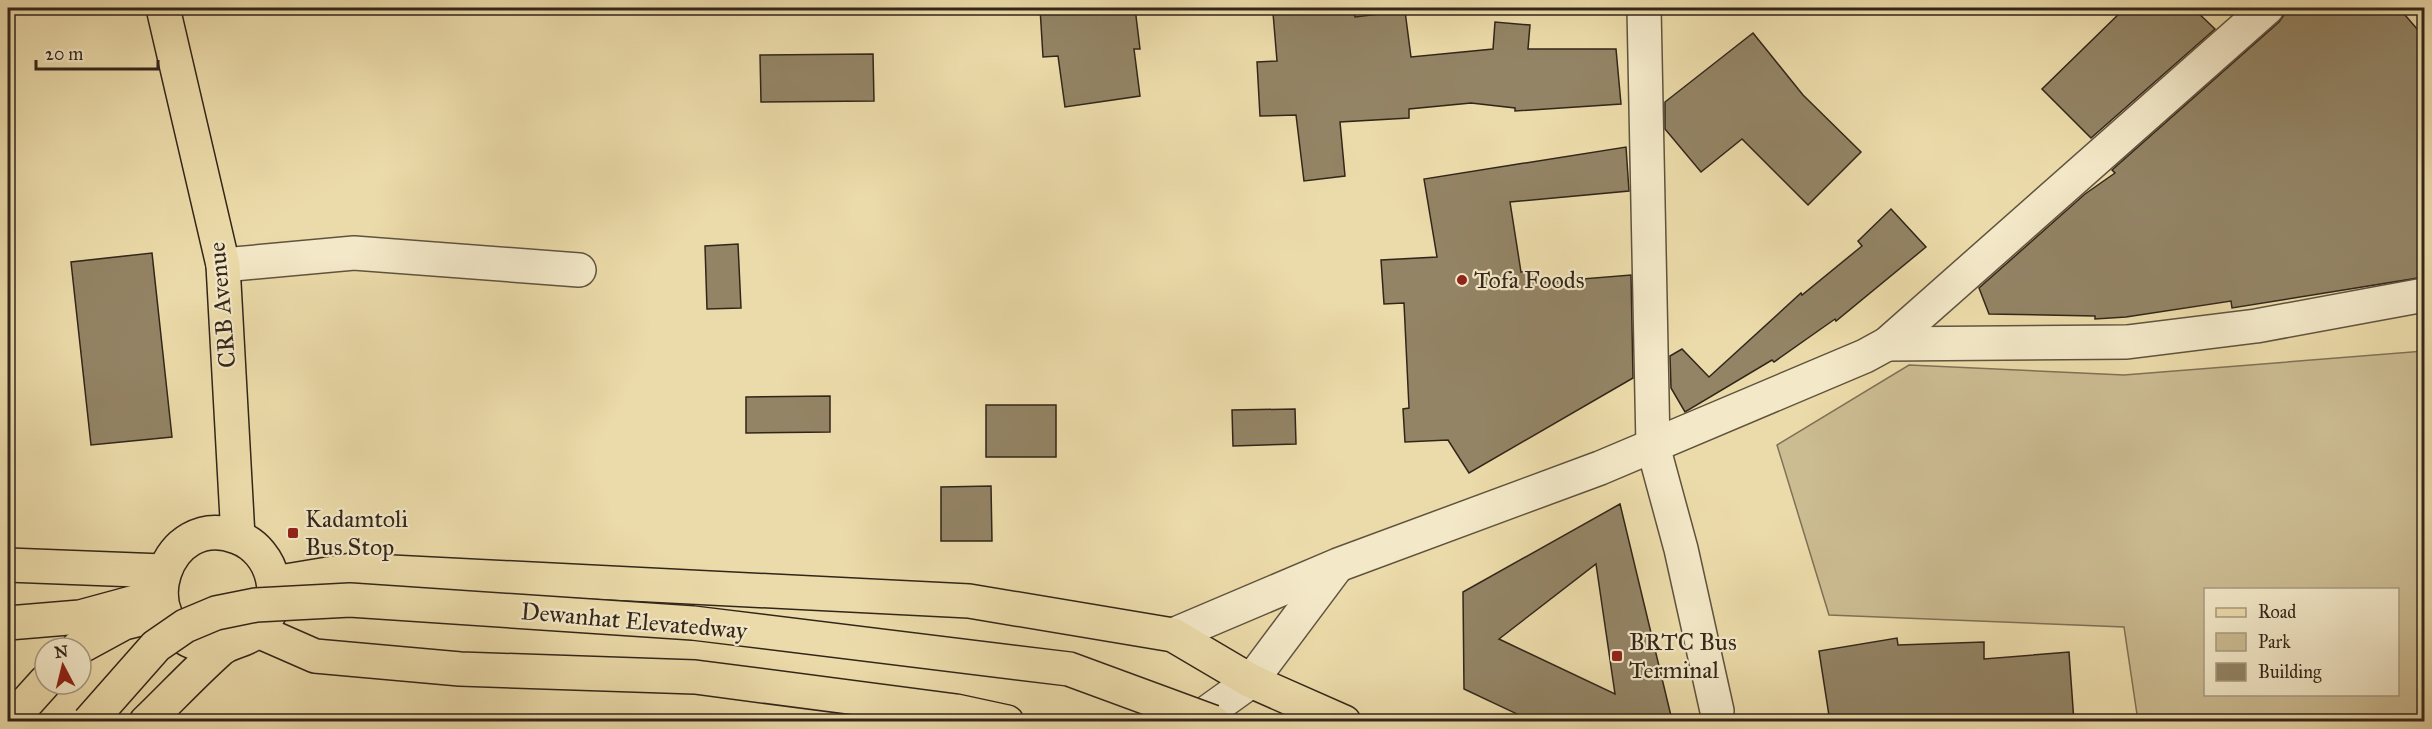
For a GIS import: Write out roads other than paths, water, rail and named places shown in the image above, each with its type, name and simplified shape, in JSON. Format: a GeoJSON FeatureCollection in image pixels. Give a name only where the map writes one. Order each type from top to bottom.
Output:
{"type":"FeatureCollection","features":[{"type":"Feature","properties":{"kind":"main road","name":"CRB Avenue"},"geometry":{"type":"LineString","coordinates":[[163,8],[223,265],[238,537]]}},
{"type":"Feature","properties":{"kind":"main road"},"geometry":{"type":"LineString","coordinates":[[93,640],[124,623],[150,616],[163,594],[181,547],[193,538],[215,534],[238,537],[255,547],[267,563],[274,582],[271,608],[258,631],[243,641],[224,647],[201,645],[181,634],[163,594]]}},
{"type":"Feature","properties":{"kind":"main road"},"geometry":{"type":"LineString","coordinates":[[8,565],[163,594]]}},
{"type":"Feature","properties":{"kind":"main road"},"geometry":{"type":"LineString","coordinates":[[274,582],[352,570],[969,601],[1173,635],[1251,681],[1344,722]]}},
{"type":"Feature","properties":{"kind":"main road"},"geometry":{"type":"LineString","coordinates":[[8,623],[80,616],[163,594]]}},
{"type":"Feature","properties":{"kind":"main road","name":"Dewanhat Elevatedway"},"geometry":{"type":"LineString","coordinates":[[89,722],[156,646],[185,626],[216,613],[256,605],[350,600],[693,623],[1069,669],[1213,722]]}},
{"type":"Feature","properties":{"kind":"main road"},"geometry":{"type":"LineString","coordinates":[[258,631],[315,656],[460,669],[695,677],[956,711],[1007,722]]}},
{"type":"Feature","properties":{"kind":"main road"},"geometry":{"type":"LineString","coordinates":[[146,722],[224,647]]}},
{"type":"Feature","properties":{"kind":"main road"},"geometry":{"type":"LineString","coordinates":[[9,722],[33,695]]}},
{"type":"Feature","properties":{"kind":"street"},"geometry":{"type":"LineString","coordinates":[[1644,8],[1653,446],[1681,549],[1717,711]]}},
{"type":"Feature","properties":{"kind":"street"},"geometry":{"type":"LineString","coordinates":[[1173,635],[1338,565],[1600,468],[1865,356],[1887,344],[2267,8]]}},
{"type":"Feature","properties":{"kind":"street"},"geometry":{"type":"LineString","coordinates":[[223,265],[354,253],[579,270]]}},
{"type":"Feature","properties":{"kind":"street"},"geometry":{"type":"LineString","coordinates":[[1887,344],[2127,342],[2256,326],[2424,295]]}},
{"type":"Feature","properties":{"kind":"street"},"geometry":{"type":"LineString","coordinates":[[1194,722],[1251,681],[1338,565]]}},
{"type":"Feature","properties":{"kind":"place","name":"Tofa Foods"},"geometry":{"type":"Point","coordinates":[1462,280]}},
{"type":"Feature","properties":{"kind":"place","name":"Kadamtoli Bus Stop"},"geometry":{"type":"Point","coordinates":[293,533]}},
{"type":"Feature","properties":{"kind":"place","name":"BRTC Bus Terminal"},"geometry":{"type":"Point","coordinates":[1617,656]}}]}
